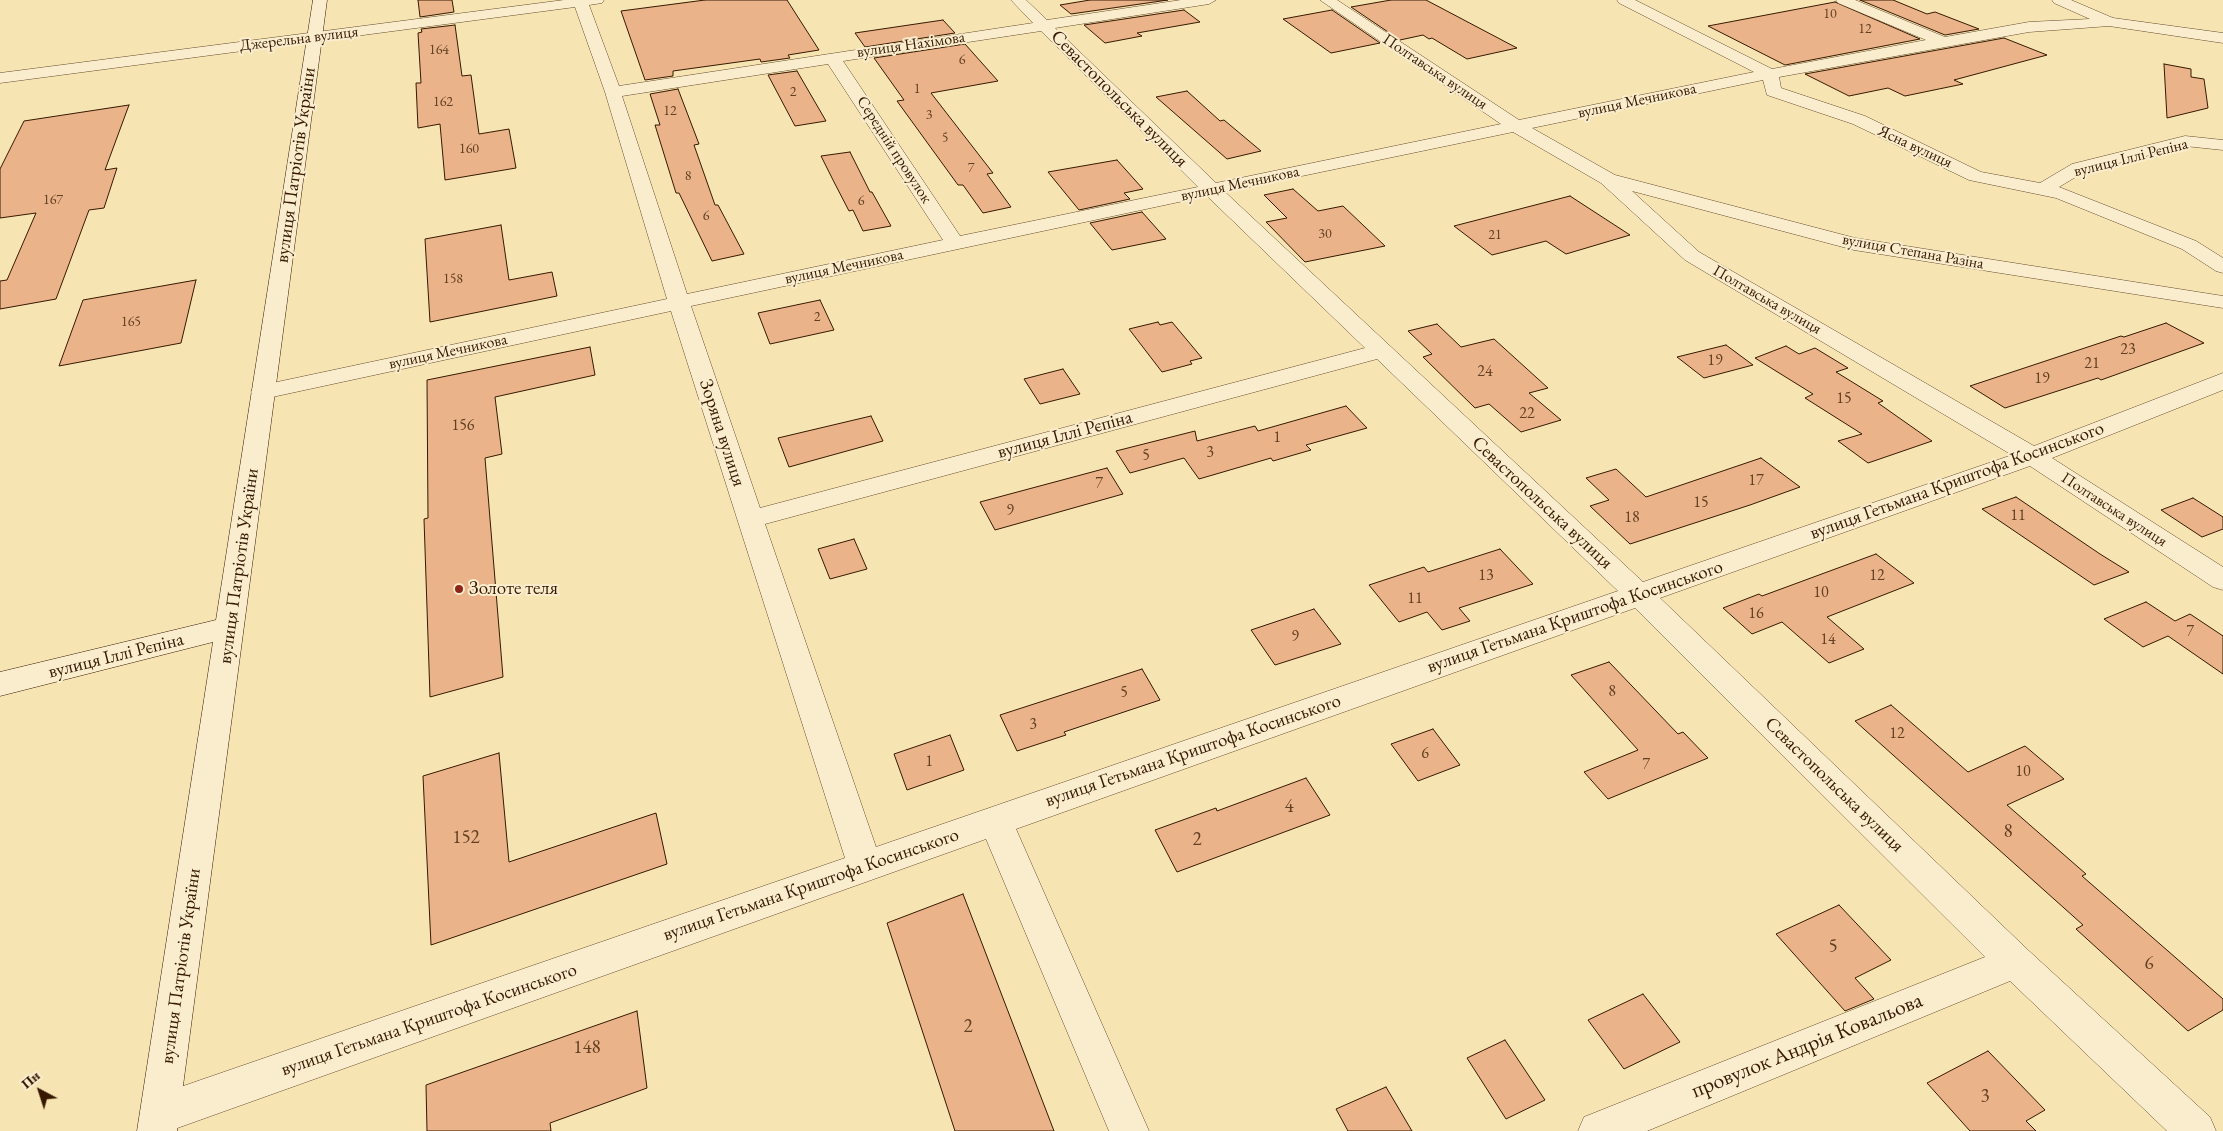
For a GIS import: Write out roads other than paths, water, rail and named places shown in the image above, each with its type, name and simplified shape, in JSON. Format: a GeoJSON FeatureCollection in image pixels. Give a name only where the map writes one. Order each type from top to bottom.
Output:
{"type":"FeatureCollection","features":[{"type":"Feature","properties":{"kind":"street","name":"вулиця Патріотів України"},"geometry":{"type":"LineString","coordinates":[[158,1122],[231,627],[320,0]]}},
{"type":"Feature","properties":{"kind":"street","name":"Севастопольська вулиця"},"geometry":{"type":"LineString","coordinates":[[1018,0],[1212,190],[1639,595],[2015,962],[2196,1131]]}},
{"type":"Feature","properties":{"kind":"street","name":"вулиця Нахімова"},"geometry":{"type":"LineString","coordinates":[[613,92],[1209,0]]}},
{"type":"Feature","properties":{"kind":"street","name":"Полтавська вулиця"},"geometry":{"type":"LineString","coordinates":[[1327,0],[1516,126],[1608,179],[1692,256],[2032,456],[2223,580]]}},
{"type":"Feature","properties":{"kind":"street"},"geometry":{"type":"LineString","coordinates":[[1624,0],[1770,74]]}},
{"type":"Feature","properties":{"kind":"street"},"geometry":{"type":"LineString","coordinates":[[1843,0],[1943,42]]}},
{"type":"Feature","properties":{"kind":"street"},"geometry":{"type":"LineString","coordinates":[[2058,0],[2109,22]]}},
{"type":"Feature","properties":{"kind":"street","name":"Джерельна вулиця"},"geometry":{"type":"LineString","coordinates":[[0,78],[586,1]]}},
{"type":"Feature","properties":{"kind":"street","name":"Зоряна вулиця"},"geometry":{"type":"LineString","coordinates":[[586,1],[679,302],[865,866]]}},
{"type":"Feature","properties":{"kind":"street","name":"вулиця Мечникова"},"geometry":{"type":"LineString","coordinates":[[263,392],[955,243],[1516,126],[1770,74],[1943,42],[2029,28],[2109,22],[2223,38]]}},
{"type":"Feature","properties":{"kind":"street","name":"Середній провулок"},"geometry":{"type":"LineString","coordinates":[[832,57],[955,243]]}},
{"type":"Feature","properties":{"kind":"street","name":"Ясна вулиця"},"geometry":{"type":"LineString","coordinates":[[1770,74],[1772,91],[1859,120],[1976,176],[2060,193],[2189,245],[2223,267]]}},
{"type":"Feature","properties":{"kind":"street","name":"вулиця Іллі Рєпіна"},"geometry":{"type":"LineString","coordinates":[[2042,189],[2078,168],[2186,141],[2223,145]]}},
{"type":"Feature","properties":{"kind":"street","name":"вулиця Степана Разіна"},"geometry":{"type":"LineString","coordinates":[[1608,179],[1854,244],[2223,302]]}},
{"type":"Feature","properties":{"kind":"street"},"geometry":{"type":"LineString","coordinates":[[2223,310],[2216,312],[2223,322]]}},
{"type":"Feature","properties":{"kind":"street","name":"вулиця Іллі Рєпіна"},"geometry":{"type":"LineString","coordinates":[[751,519],[1380,350]]}},
{"type":"Feature","properties":{"kind":"street","name":"вулиця Гетьмана Криштофа Косинського"},"geometry":{"type":"LineString","coordinates":[[158,1122],[865,866],[2032,456],[2216,385],[2223,380]]}},
{"type":"Feature","properties":{"kind":"street","name":"вулиця Іллі Рєпіна"},"geometry":{"type":"LineString","coordinates":[[0,684],[231,627]]}},
{"type":"Feature","properties":{"kind":"street"},"geometry":{"type":"LineString","coordinates":[[996,820],[1129,1131]]}},
{"type":"Feature","properties":{"kind":"street","name":"провулок Андрія Ковальова"},"geometry":{"type":"LineString","coordinates":[[1598,1131],[2015,962]]}},
{"type":"Feature","properties":{"kind":"place","name":"Золоте теля"},"geometry":{"type":"Point","coordinates":[459,589]}}]}
